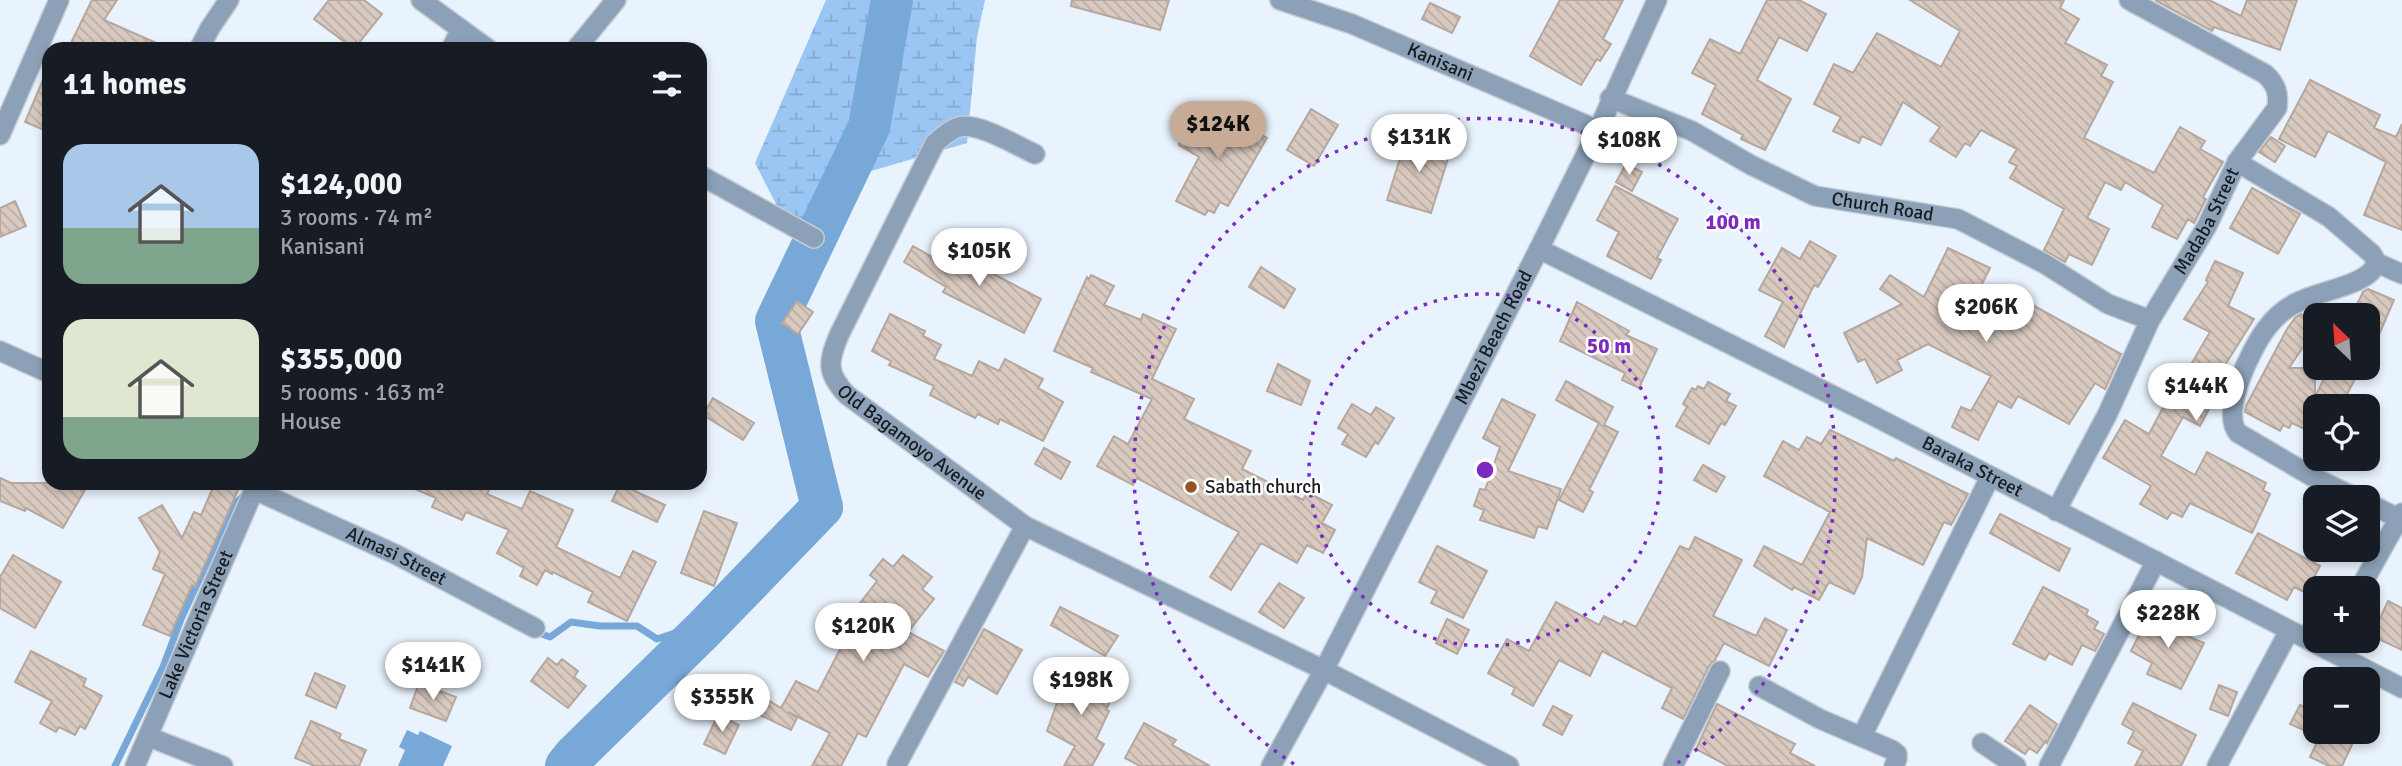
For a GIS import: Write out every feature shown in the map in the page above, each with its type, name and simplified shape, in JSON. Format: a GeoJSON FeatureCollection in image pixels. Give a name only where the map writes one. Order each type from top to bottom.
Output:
{"type":"FeatureCollection","features":[{"type":"Feature","properties":{"kind":"street"},"geometry":{"type":"LineString","coordinates":[[0,135],[59,0]]}},
{"type":"Feature","properties":{"kind":"street"},"geometry":{"type":"LineString","coordinates":[[202,42],[229,0]]}},
{"type":"Feature","properties":{"kind":"street"},"geometry":{"type":"LineString","coordinates":[[421,0],[479,42]]}},
{"type":"Feature","properties":{"kind":"street"},"geometry":{"type":"LineString","coordinates":[[582,42],[616,0]]}},
{"type":"Feature","properties":{"kind":"street","name":"Kanisani"},"geometry":{"type":"LineString","coordinates":[[1280,0],[1352,24],[1598,130]]}},
{"type":"Feature","properties":{"kind":"street","name":"Mbezi Beach Road"},"geometry":{"type":"LineString","coordinates":[[1271,766],[1324,670],[1539,249],[1598,130],[1610,98],[1657,0]]}},
{"type":"Feature","properties":{"kind":"street","name":"Madaba Street"},"geometry":{"type":"LineString","coordinates":[[2056,510],[2107,415],[2150,320],[2207,226],[2237,162],[2277,108],[2278,99],[2272,80],[2265,74],[2129,0]]}},
{"type":"Feature","properties":{"kind":"street"},"geometry":{"type":"LineString","coordinates":[[454,42],[461,29]]}},
{"type":"Feature","properties":{"kind":"street","name":"Church Road"},"geometry":{"type":"LineString","coordinates":[[1610,98],[1692,131],[1815,196],[1958,219],[2045,264],[2108,304],[2150,320]]}},
{"type":"Feature","properties":{"kind":"street","name":"Old Bagamoyo Avenue"},"geometry":{"type":"LineString","coordinates":[[1035,154],[978,128],[961,126],[936,142],[839,335],[832,352],[830,368],[836,383],[848,395],[1025,526],[1324,670],[1509,766]]}},
{"type":"Feature","properties":{"kind":"street"},"geometry":{"type":"LineString","coordinates":[[2237,162],[2329,217],[2372,254],[2377,263],[2402,274]]}},
{"type":"Feature","properties":{"kind":"street"},"geometry":{"type":"LineString","coordinates":[[707,179],[814,238]]}},
{"type":"Feature","properties":{"kind":"street","name":"Baraka Street"},"geometry":{"type":"LineString","coordinates":[[1539,249],[2303,636]]}},
{"type":"Feature","properties":{"kind":"street"},"geometry":{"type":"LineString","coordinates":[[2329,485],[2238,433],[2231,417],[2249,356],[2266,328],[2282,311],[2320,292],[2367,277],[2377,263]]}},
{"type":"Feature","properties":{"kind":"street"},"geometry":{"type":"LineString","coordinates":[[0,351],[42,370]]}},
{"type":"Feature","properties":{"kind":"street"},"geometry":{"type":"LineString","coordinates":[[1862,736],[1990,477]]}},
{"type":"Feature","properties":{"kind":"street","name":"Lake Victoria Street"},"geometry":{"type":"LineString","coordinates":[[135,766],[255,490]]}},
{"type":"Feature","properties":{"kind":"street","name":"Almasi Street"},"geometry":{"type":"LineString","coordinates":[[262,490],[397,555],[535,628]]}},
{"type":"Feature","properties":{"kind":"street"},"geometry":{"type":"LineString","coordinates":[[2367,576],[2401,517],[2380,508]]}},
{"type":"Feature","properties":{"kind":"street"},"geometry":{"type":"LineString","coordinates":[[897,764],[1025,526]]}},
{"type":"Feature","properties":{"kind":"street"},"geometry":{"type":"LineString","coordinates":[[2049,766],[2156,561]]}},
{"type":"Feature","properties":{"kind":"street"},"geometry":{"type":"LineString","coordinates":[[2224,764],[2289,631]]}},
{"type":"Feature","properties":{"kind":"street","name":"Baraka Street"},"geometry":{"type":"LineString","coordinates":[[2342,653],[2402,688]]}},
{"type":"Feature","properties":{"kind":"street"},"geometry":{"type":"LineString","coordinates":[[1673,766],[1720,671]]}},
{"type":"Feature","properties":{"kind":"street"},"geometry":{"type":"LineString","coordinates":[[1759,686],[1820,719],[1897,754],[1898,760],[1894,766]]}},
{"type":"Feature","properties":{"kind":"street"},"geometry":{"type":"LineString","coordinates":[[149,737],[223,766]]}},
{"type":"Feature","properties":{"kind":"street"},"geometry":{"type":"LineString","coordinates":[[1982,743],[2017,766]]}},
{"type":"Feature","properties":{"kind":"green space"},"geometry":{"type":"Polygon","coordinates":[[[826,0],[985,0],[977,37],[967,143],[861,174],[814,278],[755,163],[826,0]]]}},
{"type":"Feature","properties":{"kind":"shaded area"},"geometry":{"type":"Polygon","coordinates":[[[407,730],[418,735],[420,731],[452,746],[443,766],[398,766],[405,750],[399,747],[407,730]]]}},
{"type":"Feature","properties":{"kind":"building"},"geometry":{"type":"Polygon","coordinates":[[[92,0],[117,0],[104,20],[154,42],[71,42],[92,0]]]}},
{"type":"Feature","properties":{"kind":"building"},"geometry":{"type":"Polygon","coordinates":[[[329,0],[364,0],[382,14],[360,42],[345,42],[314,19],[329,0]]]}},
{"type":"Feature","properties":{"kind":"building"},"geometry":{"type":"Polygon","coordinates":[[[1072,0],[1169,0],[1160,30],[1071,6],[1072,0]]]}},
{"type":"Feature","properties":{"kind":"building"},"geometry":{"type":"Polygon","coordinates":[[[1560,0],[1623,0],[1603,39],[1611,44],[1600,61],[1597,59],[1581,85],[1530,56],[1560,0]]]}},
{"type":"Feature","properties":{"kind":"building"},"geometry":{"type":"Polygon","coordinates":[[[1767,0],[1799,0],[1826,14],[1807,51],[1779,37],[1757,80],[1791,99],[1765,150],[1741,139],[1743,135],[1702,114],[1716,85],[1692,73],[1710,39],[1740,54],[1767,0]]]}},
{"type":"Feature","properties":{"kind":"building"},"geometry":{"type":"Polygon","coordinates":[[[1910,0],[2064,0],[2060,8],[2079,19],[2065,43],[2107,65],[2101,76],[2113,82],[2084,138],[2154,173],[2180,127],[2205,141],[2200,149],[2223,162],[2203,197],[2206,199],[2194,223],[2188,219],[2177,239],[2152,227],[2163,205],[2125,182],[2121,190],[2105,182],[2087,218],[2109,229],[2092,265],[2069,254],[2065,262],[2044,250],[2064,209],[2010,178],[2017,166],[2009,162],[2017,149],[1981,130],[1970,146],[1965,143],[1956,157],[1930,141],[1940,127],[1903,102],[1881,145],[1862,136],[1859,143],[1833,131],[1841,117],[1814,104],[1834,64],[1853,73],[1877,33],[1941,67],[1960,31],[1910,0]]]}},
{"type":"Feature","properties":{"kind":"building"},"geometry":{"type":"Polygon","coordinates":[[[2155,0],[2209,0],[2241,16],[2247,0],[2297,0],[2280,50],[2214,27],[2212,31],[2155,0]]]}},
{"type":"Feature","properties":{"kind":"building"},"geometry":{"type":"Polygon","coordinates":[[[1430,3],[1460,17],[1452,33],[1422,19],[1430,3]]]}},
{"type":"Feature","properties":{"kind":"building"},"geometry":{"type":"Polygon","coordinates":[[[2310,80],[2380,115],[2374,128],[2396,137],[2402,124],[2402,230],[2364,215],[2386,162],[2328,131],[2315,157],[2279,139],[2310,80]]]}},
{"type":"Feature","properties":{"kind":"building"},"geometry":{"type":"Polygon","coordinates":[[[42,82],[42,129],[25,122],[42,82]]]}},
{"type":"Feature","properties":{"kind":"building"},"geometry":{"type":"Polygon","coordinates":[[[1311,109],[1338,125],[1314,166],[1287,150],[1311,109]]]}},
{"type":"Feature","properties":{"kind":"building"},"geometry":{"type":"Polygon","coordinates":[[[1221,112],[1267,138],[1228,206],[1220,202],[1214,213],[1208,210],[1205,215],[1176,201],[1199,157],[1179,145],[1190,116],[1215,125],[1221,112]]]}},
{"type":"Feature","properties":{"kind":"building"},"geometry":{"type":"Polygon","coordinates":[[[1407,136],[1451,149],[1431,213],[1387,200],[1407,136]]]}},
{"type":"Feature","properties":{"kind":"building"},"geometry":{"type":"Polygon","coordinates":[[[2271,137],[2285,146],[2275,162],[2259,152],[2271,137]]]}},
{"type":"Feature","properties":{"kind":"building"},"geometry":{"type":"Polygon","coordinates":[[[1626,164],[1642,172],[1632,191],[1616,182],[1626,164]]]}},
{"type":"Feature","properties":{"kind":"building"},"geometry":{"type":"Polygon","coordinates":[[[1615,186],[1678,219],[1657,258],[1661,260],[1651,279],[1607,256],[1619,232],[1597,220],[1615,186]]]}},
{"type":"Feature","properties":{"kind":"building"},"geometry":{"type":"Polygon","coordinates":[[[2252,188],[2300,214],[2278,254],[2230,228],[2252,188]]]}},
{"type":"Feature","properties":{"kind":"building"},"geometry":{"type":"Polygon","coordinates":[[[15,201],[26,226],[0,237],[0,208],[15,201]]]}},
{"type":"Feature","properties":{"kind":"building"},"geometry":{"type":"Polygon","coordinates":[[[1810,241],[1836,256],[1818,287],[1814,285],[1784,347],[1765,336],[1783,302],[1759,290],[1782,248],[1800,259],[1810,241]]]}},
{"type":"Feature","properties":{"kind":"building"},"geometry":{"type":"Polygon","coordinates":[[[913,246],[955,270],[963,253],[988,266],[986,270],[1041,299],[1024,333],[943,292],[946,287],[904,262],[913,246]]]}},
{"type":"Feature","properties":{"kind":"building"},"geometry":{"type":"Polygon","coordinates":[[[1948,248],[1990,268],[1979,290],[2022,311],[2027,302],[2121,354],[2105,389],[2095,383],[2069,424],[2018,396],[2011,408],[1998,401],[1978,440],[1952,427],[1961,407],[1971,411],[1991,376],[1928,344],[1897,360],[1902,370],[1877,383],[1865,359],[1858,362],[1844,333],[1902,304],[1880,289],[1890,275],[1924,297],[1948,248]]]}},
{"type":"Feature","properties":{"kind":"building"},"geometry":{"type":"Polygon","coordinates":[[[2215,261],[2243,273],[2228,306],[2254,319],[2215,381],[2222,385],[2200,426],[2183,417],[2161,456],[2195,475],[2207,452],[2266,483],[2263,490],[2270,494],[2252,533],[2190,503],[2182,517],[2172,512],[2167,519],[2140,504],[2151,486],[2103,458],[2125,420],[2149,434],[2185,366],[2189,368],[2210,332],[2184,319],[2208,282],[2206,280],[2215,261]]]}},
{"type":"Feature","properties":{"kind":"building"},"geometry":{"type":"Polygon","coordinates":[[[1261,267],[1295,289],[1284,308],[1249,287],[1261,267]]]}},
{"type":"Feature","properties":{"kind":"building"},"geometry":{"type":"Polygon","coordinates":[[[1091,275],[1114,286],[1104,305],[1141,320],[1143,314],[1176,329],[1152,379],[1194,399],[1184,419],[1251,451],[1242,469],[1303,500],[1307,492],[1332,505],[1322,523],[1335,530],[1323,553],[1307,545],[1297,563],[1261,543],[1231,590],[1210,577],[1239,532],[1137,478],[1133,485],[1097,466],[1114,436],[1128,444],[1152,399],[1091,372],[1093,368],[1054,351],[1087,277],[1089,279],[1091,275]]]}},
{"type":"Feature","properties":{"kind":"building"},"geometry":{"type":"Polygon","coordinates":[[[2368,289],[2394,300],[2380,332],[2380,303],[2358,303],[2363,292],[2368,289]]]}},
{"type":"Feature","properties":{"kind":"building"},"geometry":{"type":"Polygon","coordinates":[[[797,301],[813,312],[798,334],[782,323],[797,301]]]}},
{"type":"Feature","properties":{"kind":"building"},"geometry":{"type":"Polygon","coordinates":[[[1577,302],[1629,331],[1626,335],[1657,349],[1639,388],[1622,380],[1625,373],[1560,341],[1577,302]]]}},
{"type":"Feature","properties":{"kind":"building"},"geometry":{"type":"Polygon","coordinates":[[[890,314],[925,331],[923,336],[941,345],[934,359],[972,376],[979,361],[999,371],[1005,359],[1043,379],[1038,388],[1063,402],[1043,441],[1000,419],[998,424],[978,414],[975,418],[930,395],[934,386],[889,365],[891,361],[872,351],[890,314]]]}},
{"type":"Feature","properties":{"kind":"building"},"geometry":{"type":"Polygon","coordinates":[[[2303,315],[2303,347],[2289,368],[2303,368],[2303,380],[2315,380],[2315,394],[2303,394],[2303,428],[2292,423],[2289,428],[2283,425],[2280,431],[2245,412],[2295,318],[2303,315]]]}},
{"type":"Feature","properties":{"kind":"building"},"geometry":{"type":"Polygon","coordinates":[[[1278,364],[1310,381],[1301,405],[1267,391],[1278,364]]]}},
{"type":"Feature","properties":{"kind":"building"},"geometry":{"type":"Polygon","coordinates":[[[2323,380],[2354,380],[2347,394],[2316,394],[2323,380]]]}},
{"type":"Feature","properties":{"kind":"building"},"geometry":{"type":"Polygon","coordinates":[[[1566,381],[1613,407],[1604,425],[1618,432],[1589,490],[1593,492],[1583,512],[1559,500],[1599,423],[1556,400],[1566,381]]]}},
{"type":"Feature","properties":{"kind":"building"},"geometry":{"type":"Polygon","coordinates":[[[1708,382],[1730,394],[1726,401],[1736,406],[1725,425],[1721,423],[1709,444],[1676,426],[1687,407],[1683,404],[1692,388],[1696,390],[1698,386],[1704,389],[1708,382]]]}},
{"type":"Feature","properties":{"kind":"building"},"geometry":{"type":"Polygon","coordinates":[[[713,398],[754,423],[743,440],[707,418],[707,408],[713,398]]]}},
{"type":"Feature","properties":{"kind":"building"},"geometry":{"type":"Polygon","coordinates":[[[1502,399],[1535,415],[1508,471],[1561,489],[1547,529],[1538,526],[1534,538],[1480,520],[1484,510],[1474,506],[1480,489],[1485,490],[1500,447],[1483,438],[1502,399]]]}},
{"type":"Feature","properties":{"kind":"building"},"geometry":{"type":"Polygon","coordinates":[[[1352,404],[1371,415],[1376,407],[1394,418],[1378,444],[1375,442],[1366,457],[1342,444],[1348,434],[1338,428],[1352,404]]]}},
{"type":"Feature","properties":{"kind":"building"},"geometry":{"type":"Polygon","coordinates":[[[1830,430],[1894,461],[1896,458],[1968,494],[1951,525],[1944,522],[1923,565],[1867,538],[1862,577],[1854,594],[1829,582],[1819,600],[1794,587],[1792,590],[1754,566],[1764,546],[1802,565],[1830,512],[1764,476],[1783,441],[1799,450],[1807,437],[1821,444],[1830,430]]]}},
{"type":"Feature","properties":{"kind":"building"},"geometry":{"type":"Polygon","coordinates":[[[1044,448],[1070,462],[1061,479],[1035,464],[1044,448]]]}},
{"type":"Feature","properties":{"kind":"building"},"geometry":{"type":"Polygon","coordinates":[[[1703,465],[1725,477],[1716,492],[1694,480],[1703,465]]]}},
{"type":"Feature","properties":{"kind":"building"},"geometry":{"type":"Polygon","coordinates":[[[0,478],[11,483],[42,483],[42,490],[85,490],[63,528],[26,508],[25,511],[0,501],[0,478]]]}},
{"type":"Feature","properties":{"kind":"building"},"geometry":{"type":"Polygon","coordinates":[[[212,490],[238,490],[170,636],[143,625],[165,574],[153,569],[160,552],[139,518],[162,505],[182,538],[194,512],[201,515],[212,490]]]}},
{"type":"Feature","properties":{"kind":"building"},"geometry":{"type":"Polygon","coordinates":[[[417,490],[489,490],[487,494],[522,509],[530,491],[573,510],[556,547],[620,578],[633,551],[656,562],[627,621],[588,602],[593,592],[553,572],[552,574],[545,570],[537,585],[520,576],[524,568],[497,553],[509,530],[466,512],[462,520],[432,507],[436,498],[417,490]]]}},
{"type":"Feature","properties":{"kind":"building"},"geometry":{"type":"Polygon","coordinates":[[[617,490],[633,490],[665,505],[657,522],[612,501],[617,490]]]}},
{"type":"Feature","properties":{"kind":"building"},"geometry":{"type":"Polygon","coordinates":[[[704,511],[737,523],[714,586],[681,573],[704,511]]]}},
{"type":"Feature","properties":{"kind":"building"},"geometry":{"type":"Polygon","coordinates":[[[2000,514],[2070,549],[2059,571],[1990,533],[2000,514]]]}},
{"type":"Feature","properties":{"kind":"building"},"geometry":{"type":"Polygon","coordinates":[[[2258,533],[2303,557],[2303,562],[2312,562],[2320,566],[2315,576],[2303,576],[2303,592],[2294,587],[2287,600],[2236,573],[2258,533]]]}},
{"type":"Feature","properties":{"kind":"building"},"geometry":{"type":"Polygon","coordinates":[[[1695,537],[1742,560],[1713,616],[1756,636],[1765,618],[1787,630],[1769,666],[1724,643],[1709,666],[1683,719],[1662,708],[1672,688],[1602,651],[1590,676],[1559,660],[1533,706],[1512,694],[1515,688],[1488,673],[1507,639],[1529,651],[1556,602],[1599,625],[1604,616],[1622,625],[1624,621],[1636,627],[1680,546],[1689,550],[1695,537]]]}},
{"type":"Feature","properties":{"kind":"building"},"geometry":{"type":"Polygon","coordinates":[[[1437,546],[1487,571],[1463,618],[1431,603],[1437,591],[1419,582],[1437,546]]]}},
{"type":"Feature","properties":{"kind":"building"},"geometry":{"type":"Polygon","coordinates":[[[13,555],[61,582],[35,628],[0,608],[0,577],[13,555]]]}},
{"type":"Feature","properties":{"kind":"building"},"geometry":{"type":"Polygon","coordinates":[[[903,555],[932,577],[922,589],[934,599],[908,632],[944,651],[928,677],[904,664],[866,737],[858,733],[841,766],[812,766],[830,733],[788,712],[797,718],[791,730],[742,706],[750,689],[781,708],[796,681],[818,692],[849,632],[841,628],[877,581],[870,575],[883,559],[893,567],[903,555]]]}},
{"type":"Feature","properties":{"kind":"building"},"geometry":{"type":"Polygon","coordinates":[[[1279,583],[1304,598],[1284,628],[1259,612],[1279,583]]]}},
{"type":"Feature","properties":{"kind":"building"},"geometry":{"type":"Polygon","coordinates":[[[2043,587],[2088,610],[2086,615],[2098,622],[2094,629],[2104,634],[2095,651],[2082,645],[2072,665],[2049,653],[2045,660],[2013,644],[2043,587]]]}},
{"type":"Feature","properties":{"kind":"building"},"geometry":{"type":"Polygon","coordinates":[[[2388,601],[2402,608],[2402,650],[2380,640],[2380,618],[2388,601]]]}},
{"type":"Feature","properties":{"kind":"building"},"geometry":{"type":"Polygon","coordinates":[[[1060,607],[1118,636],[1105,656],[1051,625],[1060,607]]]}},
{"type":"Feature","properties":{"kind":"building"},"geometry":{"type":"Polygon","coordinates":[[[2166,616],[2187,627],[2185,635],[2204,643],[2181,689],[2147,674],[2152,663],[2131,651],[2148,617],[2162,623],[2166,616]]]}},
{"type":"Feature","properties":{"kind":"building"},"geometry":{"type":"Polygon","coordinates":[[[1447,619],[1469,630],[1457,654],[1436,643],[1447,619]]]}},
{"type":"Feature","properties":{"kind":"building"},"geometry":{"type":"Polygon","coordinates":[[[984,629],[1022,650],[997,694],[968,677],[963,686],[955,682],[984,629]]]}},
{"type":"Feature","properties":{"kind":"building"},"geometry":{"type":"Polygon","coordinates":[[[31,651],[86,679],[83,686],[102,696],[85,729],[80,726],[75,735],[59,727],[56,732],[40,723],[52,701],[15,682],[31,651]]]}},
{"type":"Feature","properties":{"kind":"building"},"geometry":{"type":"Polygon","coordinates":[[[548,658],[557,665],[562,659],[578,671],[574,677],[586,686],[568,708],[531,681],[548,658]]]}},
{"type":"Feature","properties":{"kind":"building"},"geometry":{"type":"Polygon","coordinates":[[[1084,669],[1107,680],[1101,692],[1112,697],[1106,710],[1109,711],[1096,739],[1104,744],[1092,766],[1064,766],[1075,746],[1047,731],[1057,703],[1051,700],[1062,678],[1076,685],[1084,669]]]}},
{"type":"Feature","properties":{"kind":"building"},"geometry":{"type":"Polygon","coordinates":[[[315,673],[345,686],[336,708],[306,695],[315,673]]]}},
{"type":"Feature","properties":{"kind":"building"},"geometry":{"type":"Polygon","coordinates":[[[419,683],[456,697],[446,721],[410,708],[419,683]]]}},
{"type":"Feature","properties":{"kind":"building"},"geometry":{"type":"Polygon","coordinates":[[[2219,685],[2237,692],[2228,716],[2210,709],[2219,685]]]}},
{"type":"Feature","properties":{"kind":"building"},"geometry":{"type":"Polygon","coordinates":[[[2133,703],[2196,735],[2181,766],[2135,766],[2143,751],[2128,743],[2134,731],[2122,724],[2133,703]]]}},
{"type":"Feature","properties":{"kind":"building"},"geometry":{"type":"Polygon","coordinates":[[[1717,704],[1795,744],[1790,753],[1815,766],[1728,766],[1696,749],[1717,704]]]}},
{"type":"Feature","properties":{"kind":"building"},"geometry":{"type":"Polygon","coordinates":[[[2030,705],[2057,724],[2047,743],[2046,741],[2037,753],[2029,748],[2025,754],[2005,741],[2030,705]]]}},
{"type":"Feature","properties":{"kind":"building"},"geometry":{"type":"Polygon","coordinates":[[[2300,705],[2303,706],[2303,730],[2290,724],[2300,705]]]}},
{"type":"Feature","properties":{"kind":"building"},"geometry":{"type":"Polygon","coordinates":[[[1553,706],[1572,716],[1562,735],[1543,725],[1553,706]]]}},
{"type":"Feature","properties":{"kind":"building"},"geometry":{"type":"Polygon","coordinates":[[[718,715],[739,725],[725,754],[704,744],[718,715]]]}},
{"type":"Feature","properties":{"kind":"building"},"geometry":{"type":"Polygon","coordinates":[[[311,721],[341,734],[339,739],[366,750],[359,766],[315,766],[295,758],[311,721]]]}},
{"type":"Feature","properties":{"kind":"building"},"geometry":{"type":"Polygon","coordinates":[[[1144,723],[1176,740],[1172,745],[1210,766],[1140,766],[1125,758],[1144,723]]]}},
{"type":"Feature","properties":{"kind":"building"},"geometry":{"type":"Polygon","coordinates":[[[2316,744],[2352,744],[2342,766],[2329,766],[2310,757],[2316,744]]]}},
{"type":"Feature","properties":{"kind":"waterway"},"geometry":{"type":"LineString","coordinates":[[566,766],[822,507],[776,321],[869,127],[892,0]]}},
{"type":"Feature","properties":{"kind":"waterway"},"geometry":{"type":"LineString","coordinates":[[115,766],[163,667],[181,619],[234,504],[244,496]]}},
{"type":"Feature","properties":{"kind":"waterway"},"geometry":{"type":"LineString","coordinates":[[536,632],[550,637],[571,622],[600,626],[637,626],[657,639],[675,633],[702,631]]}},
{"type":"Feature","properties":{"kind":"place","name":"Sabath church"},"geometry":{"type":"Point","coordinates":[1191,487]}}]}
